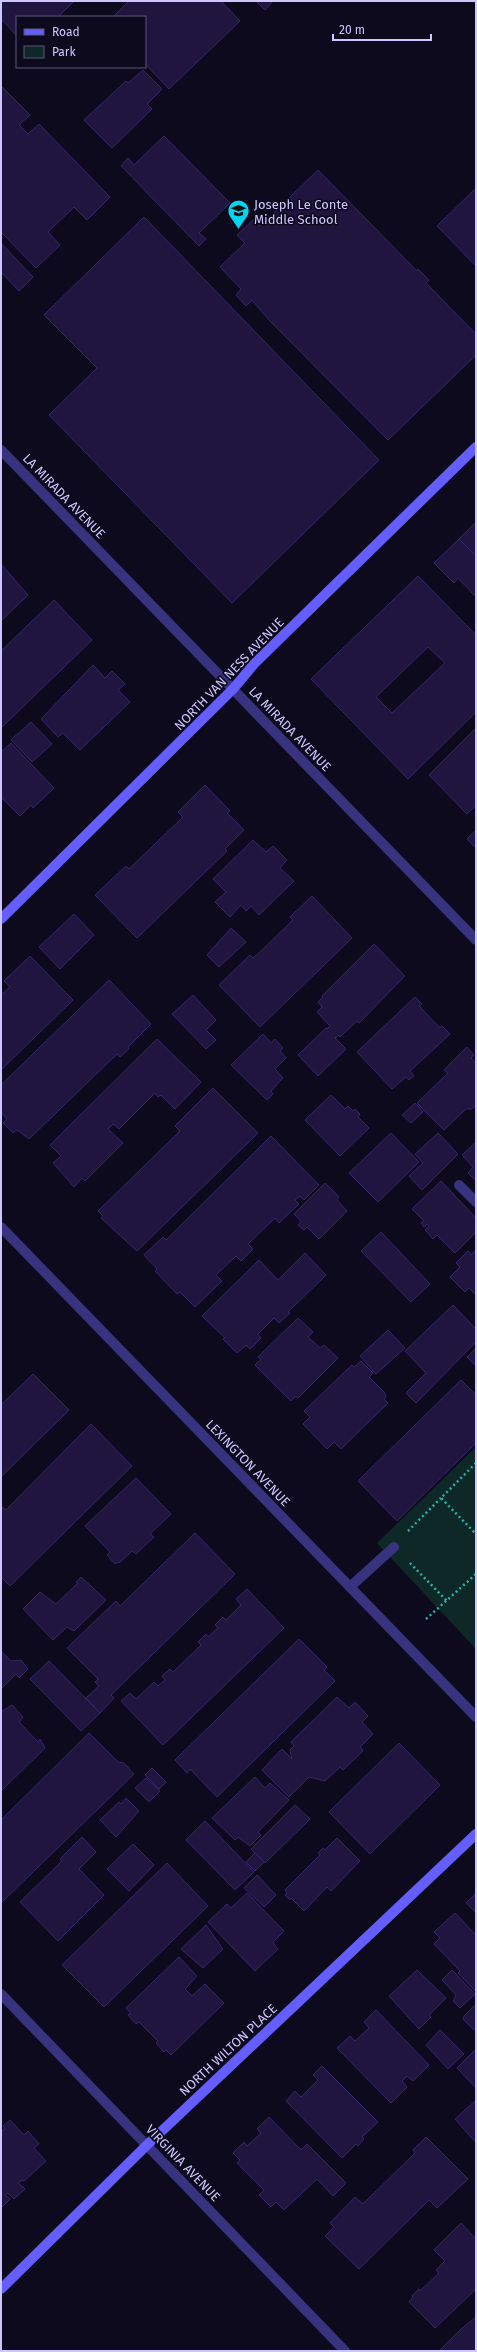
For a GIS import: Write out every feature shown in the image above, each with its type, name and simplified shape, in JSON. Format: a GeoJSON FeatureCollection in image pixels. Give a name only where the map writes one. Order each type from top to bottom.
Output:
{"type":"FeatureCollection","features":[{"type":"Feature","properties":{"kind":"street","name":"NORTH VAN NESS AVENUE"},"geometry":{"type":"LineString","coordinates":[[1,919],[233,689],[254,664],[476,447]]}},
{"type":"Feature","properties":{"kind":"street","name":"LA MIRADA AVENUE"},"geometry":{"type":"LineString","coordinates":[[1,450],[476,940]]}},
{"type":"Feature","properties":{"kind":"street"},"geometry":{"type":"LineString","coordinates":[[459,1185],[476,1202]]}},
{"type":"Feature","properties":{"kind":"street","name":"LEXINGTON AVENUE"},"geometry":{"type":"LineString","coordinates":[[1,1227],[476,1717]]}},
{"type":"Feature","properties":{"kind":"street"},"geometry":{"type":"LineString","coordinates":[[350,1587],[394,1547]]}},
{"type":"Feature","properties":{"kind":"street","name":"NORTH WILTON PLACE"},"geometry":{"type":"LineString","coordinates":[[1,2289],[147,2145],[476,1834]]}},
{"type":"Feature","properties":{"kind":"street","name":"VIRGINIA AVENUE"},"geometry":{"type":"LineString","coordinates":[[1,1994],[345,2351]]}},
{"type":"Feature","properties":{"kind":"path"},"geometry":{"type":"LineString","coordinates":[[447,1601],[394,1547],[476,1462]]}},
{"type":"Feature","properties":{"kind":"path"},"geometry":{"type":"LineString","coordinates":[[441,1498],[476,1534]]}},
{"type":"Feature","properties":{"kind":"path"},"geometry":{"type":"LineString","coordinates":[[426,1619],[476,1574]]}},
{"type":"Feature","properties":{"kind":"green space"},"geometry":{"type":"Polygon","coordinates":[[[476,1447],[476,1649],[377,1543],[476,1447]]]}},
{"type":"Feature","properties":{"kind":"building"},"geometry":{"type":"Polygon","coordinates":[[[1,1],[74,1],[59,16],[16,16],[16,35],[1,19],[1,1]]]}},
{"type":"Feature","properties":{"kind":"building"},"geometry":{"type":"Polygon","coordinates":[[[129,1],[221,1],[240,21],[169,89],[146,65],[146,16],[114,16],[129,1]]]}},
{"type":"Feature","properties":{"kind":"building"},"geometry":{"type":"Polygon","coordinates":[[[256,1],[273,1],[265,10],[256,1]]]}},
{"type":"Feature","properties":{"kind":"building"},"geometry":{"type":"Polygon","coordinates":[[[143,70],[162,89],[147,104],[152,109],[112,148],[84,120],[126,81],[128,83],[143,70]]]}},
{"type":"Feature","properties":{"kind":"building"},"geometry":{"type":"Polygon","coordinates":[[[1,86],[30,115],[19,125],[28,134],[39,124],[110,197],[87,220],[74,207],[48,232],[60,245],[36,268],[1,232],[1,86]]]}},
{"type":"Feature","properties":{"kind":"building"},"geometry":{"type":"Polygon","coordinates":[[[164,136],[230,203],[199,233],[206,239],[199,246],[121,166],[128,158],[134,165],[164,136]]]}},
{"type":"Feature","properties":{"kind":"building"},"geometry":{"type":"Polygon","coordinates":[[[318,170],[417,271],[418,269],[429,280],[426,283],[476,334],[476,355],[388,440],[269,320],[252,300],[246,306],[236,295],[241,289],[220,267],[245,243],[237,235],[254,219],[260,226],[318,170]]]}},
{"type":"Feature","properties":{"kind":"building"},"geometry":{"type":"Polygon","coordinates":[[[476,188],[476,266],[437,226],[476,188]]]}},
{"type":"Feature","properties":{"kind":"building"},"geometry":{"type":"Polygon","coordinates":[[[144,217],[379,460],[232,603],[49,415],[97,368],[44,315],[144,217]]]}},
{"type":"Feature","properties":{"kind":"building"},"geometry":{"type":"Polygon","coordinates":[[[1,243],[33,277],[19,291],[1,272],[1,243]]]}},
{"type":"Feature","properties":{"kind":"building"},"geometry":{"type":"Polygon","coordinates":[[[476,522],[476,556],[459,539],[476,522]]]}},
{"type":"Feature","properties":{"kind":"building"},"geometry":{"type":"Polygon","coordinates":[[[459,539],[476,556],[476,597],[458,578],[454,583],[434,563],[459,539]]]}},
{"type":"Feature","properties":{"kind":"building"},"geometry":{"type":"Polygon","coordinates":[[[1,564],[28,595],[1,621],[1,564]]]}},
{"type":"Feature","properties":{"kind":"building"},"geometry":{"type":"Polygon","coordinates":[[[418,576],[476,635],[476,712],[408,779],[311,679],[418,576]],[[428,647],[376,697],[392,713],[445,663],[428,647]]]}},
{"type":"Feature","properties":{"kind":"building"},"geometry":{"type":"Polygon","coordinates":[[[54,600],[92,640],[1,728],[1,651],[54,600]]]}},
{"type":"Feature","properties":{"kind":"building"},"geometry":{"type":"Polygon","coordinates":[[[93,665],[105,678],[112,671],[125,684],[118,690],[130,702],[80,750],[63,733],[58,737],[41,719],[93,665]]]}},
{"type":"Feature","properties":{"kind":"building"},"geometry":{"type":"Polygon","coordinates":[[[31,722],[52,744],[32,762],[11,740],[31,722]]]}},
{"type":"Feature","properties":{"kind":"building"},"geometry":{"type":"Polygon","coordinates":[[[476,728],[476,805],[467,814],[429,775],[476,728]]]}},
{"type":"Feature","properties":{"kind":"building"},"geometry":{"type":"Polygon","coordinates":[[[11,743],[54,788],[33,808],[31,805],[20,816],[1,797],[1,752],[11,743]]]}},
{"type":"Feature","properties":{"kind":"building"},"geometry":{"type":"Polygon","coordinates":[[[205,785],[230,811],[227,813],[244,830],[225,849],[227,851],[137,938],[95,895],[126,866],[129,869],[183,817],[178,812],[205,785]]]}},
{"type":"Feature","properties":{"kind":"building"},"geometry":{"type":"Polygon","coordinates":[[[476,830],[476,848],[467,839],[476,830]]]}},
{"type":"Feature","properties":{"kind":"building"},"geometry":{"type":"Polygon","coordinates":[[[253,840],[266,852],[273,846],[287,860],[280,868],[294,881],[259,915],[251,906],[246,911],[241,905],[230,917],[215,902],[226,892],[213,879],[253,840]]]}},
{"type":"Feature","properties":{"kind":"building"},"geometry":{"type":"Polygon","coordinates":[[[312,896],[352,938],[260,1027],[219,985],[250,955],[253,958],[259,953],[293,920],[290,917],[312,896]]]}},
{"type":"Feature","properties":{"kind":"building"},"geometry":{"type":"Polygon","coordinates":[[[74,914],[94,935],[60,969],[39,947],[74,914]]]}},
{"type":"Feature","properties":{"kind":"building"},"geometry":{"type":"Polygon","coordinates":[[[231,928],[246,942],[219,967],[207,955],[231,928]]]}},
{"type":"Feature","properties":{"kind":"building"},"geometry":{"type":"Polygon","coordinates":[[[374,944],[405,976],[359,1023],[357,1021],[340,1037],[339,1035],[335,1038],[346,1049],[318,1076],[298,1055],[326,1028],[327,1029],[330,1026],[317,1012],[322,1007],[318,1002],[323,997],[322,996],[374,944]]]}},
{"type":"Feature","properties":{"kind":"building"},"geometry":{"type":"Polygon","coordinates":[[[30,956],[73,1000],[1,1070],[1,995],[10,987],[4,981],[30,956]]]}},
{"type":"Feature","properties":{"kind":"building"},"geometry":{"type":"Polygon","coordinates":[[[109,980],[151,1024],[128,1047],[129,1049],[120,1057],[117,1054],[29,1139],[17,1130],[13,1133],[3,1123],[7,1119],[1,1112],[1,1085],[109,980]]]}},
{"type":"Feature","properties":{"kind":"building"},"geometry":{"type":"Polygon","coordinates":[[[193,995],[216,1020],[206,1030],[216,1040],[206,1049],[172,1014],[193,995]]]}},
{"type":"Feature","properties":{"kind":"building"},"geometry":{"type":"Polygon","coordinates":[[[415,997],[422,1004],[419,1006],[440,1028],[442,1026],[450,1034],[410,1071],[414,1076],[409,1080],[406,1077],[392,1089],[357,1052],[415,997]]]}},
{"type":"Feature","properties":{"kind":"building"},"geometry":{"type":"Polygon","coordinates":[[[263,1034],[271,1043],[275,1039],[283,1048],[280,1051],[286,1058],[275,1069],[283,1078],[271,1091],[273,1094],[267,1100],[231,1065],[263,1034]]]}},
{"type":"Feature","properties":{"kind":"building"},"geometry":{"type":"Polygon","coordinates":[[[157,1039],[201,1082],[175,1109],[161,1095],[158,1097],[155,1093],[119,1129],[113,1124],[108,1129],[123,1143],[85,1181],[82,1178],[74,1187],[53,1163],[61,1156],[50,1145],[157,1039]]]}},
{"type":"Feature","properties":{"kind":"building"},"geometry":{"type":"Polygon","coordinates":[[[467,1047],[474,1055],[471,1058],[476,1064],[476,1105],[472,1109],[466,1109],[444,1130],[417,1103],[448,1073],[444,1070],[467,1047]]]}},
{"type":"Feature","properties":{"kind":"building"},"geometry":{"type":"Polygon","coordinates":[[[213,1088],[258,1133],[137,1251],[101,1218],[103,1216],[98,1211],[180,1131],[175,1126],[213,1088]]]}},
{"type":"Feature","properties":{"kind":"building"},"geometry":{"type":"Polygon","coordinates":[[[331,1095],[345,1109],[348,1106],[353,1111],[355,1109],[360,1114],[358,1117],[369,1128],[340,1156],[305,1120],[331,1095]]]}},
{"type":"Feature","properties":{"kind":"building"},"geometry":{"type":"Polygon","coordinates":[[[415,1103],[423,1112],[411,1123],[402,1115],[415,1103]]]}},
{"type":"Feature","properties":{"kind":"building"},"geometry":{"type":"Polygon","coordinates":[[[391,1133],[419,1162],[378,1202],[349,1173],[391,1133]]]}},
{"type":"Feature","properties":{"kind":"building"},"geometry":{"type":"Polygon","coordinates":[[[438,1133],[458,1154],[422,1190],[409,1176],[423,1163],[415,1154],[438,1133]]]}},
{"type":"Feature","properties":{"kind":"building"},"geometry":{"type":"Polygon","coordinates":[[[271,1136],[319,1185],[304,1200],[300,1196],[295,1200],[299,1204],[279,1223],[275,1218],[248,1244],[253,1249],[241,1261],[236,1256],[216,1275],[222,1281],[195,1307],[180,1292],[177,1294],[155,1271],[157,1269],[144,1255],[163,1237],[166,1240],[271,1136]]]}},
{"type":"Feature","properties":{"kind":"building"},"geometry":{"type":"Polygon","coordinates":[[[476,1142],[476,1181],[468,1173],[473,1167],[462,1155],[476,1142]]]}},
{"type":"Feature","properties":{"kind":"building"},"geometry":{"type":"Polygon","coordinates":[[[441,1181],[476,1218],[476,1232],[455,1253],[437,1235],[433,1239],[425,1230],[429,1226],[427,1224],[424,1227],[421,1223],[424,1221],[412,1209],[441,1181]]]}},
{"type":"Feature","properties":{"kind":"building"},"geometry":{"type":"Polygon","coordinates":[[[325,1183],[339,1197],[337,1200],[347,1211],[319,1239],[307,1227],[304,1230],[298,1225],[301,1221],[294,1214],[325,1183]]]}},
{"type":"Feature","properties":{"kind":"building"},"geometry":{"type":"Polygon","coordinates":[[[381,1232],[430,1284],[411,1302],[361,1251],[381,1232]]]}},
{"type":"Feature","properties":{"kind":"building"},"geometry":{"type":"Polygon","coordinates":[[[476,1249],[476,1295],[469,1288],[465,1292],[450,1277],[460,1267],[456,1263],[468,1251],[471,1255],[476,1249]]]}},
{"type":"Feature","properties":{"kind":"building"},"geometry":{"type":"Polygon","coordinates":[[[305,1253],[326,1275],[288,1312],[290,1313],[279,1323],[274,1318],[258,1334],[261,1338],[250,1349],[246,1345],[237,1353],[223,1339],[225,1338],[202,1316],[259,1260],[278,1280],[305,1253]]]}},
{"type":"Feature","properties":{"kind":"building"},"geometry":{"type":"Polygon","coordinates":[[[453,1305],[476,1329],[476,1342],[416,1403],[406,1393],[426,1373],[405,1351],[453,1305]]]}},
{"type":"Feature","properties":{"kind":"building"},"geometry":{"type":"Polygon","coordinates":[[[298,1318],[313,1332],[308,1337],[320,1348],[324,1345],[338,1358],[298,1398],[296,1396],[291,1401],[255,1365],[261,1359],[258,1357],[298,1318]]]}},
{"type":"Feature","properties":{"kind":"building"},"geometry":{"type":"Polygon","coordinates":[[[388,1330],[405,1348],[376,1374],[360,1356],[388,1330]]]}},
{"type":"Feature","properties":{"kind":"building"},"geometry":{"type":"Polygon","coordinates":[[[476,1348],[476,1366],[467,1357],[476,1348]]]}},
{"type":"Feature","properties":{"kind":"building"},"geometry":{"type":"Polygon","coordinates":[[[361,1361],[373,1373],[369,1377],[385,1393],[386,1397],[384,1399],[388,1403],[341,1449],[334,1442],[327,1449],[303,1424],[310,1417],[304,1411],[352,1365],[354,1367],[361,1361]]]}},
{"type":"Feature","properties":{"kind":"building"},"geometry":{"type":"Polygon","coordinates":[[[33,1374],[69,1410],[1,1477],[1,1405],[33,1374]]]}},
{"type":"Feature","properties":{"kind":"building"},"geometry":{"type":"Polygon","coordinates":[[[461,1380],[476,1395],[476,1443],[397,1521],[358,1481],[461,1380]]]}},
{"type":"Feature","properties":{"kind":"building"},"geometry":{"type":"Polygon","coordinates":[[[91,1424],[132,1466],[10,1586],[1,1577],[1,1506],[6,1510],[91,1424]]]}},
{"type":"Feature","properties":{"kind":"building"},"geometry":{"type":"Polygon","coordinates":[[[136,1478],[171,1514],[150,1534],[154,1537],[136,1554],[132,1551],[119,1563],[118,1562],[115,1564],[107,1555],[110,1552],[85,1526],[136,1478]]]}},
{"type":"Feature","properties":{"kind":"building"},"geometry":{"type":"Polygon","coordinates":[[[195,1533],[235,1574],[111,1695],[114,1698],[100,1713],[86,1698],[99,1686],[95,1682],[98,1679],[67,1648],[116,1601],[120,1606],[195,1533]]]}},
{"type":"Feature","properties":{"kind":"building"},"geometry":{"type":"Polygon","coordinates":[[[81,1577],[106,1600],[74,1631],[67,1627],[53,1640],[23,1609],[40,1592],[56,1604],[78,1583],[76,1582],[81,1577]]]}},
{"type":"Feature","properties":{"kind":"building"},"geometry":{"type":"Polygon","coordinates":[[[247,1589],[284,1628],[163,1745],[121,1701],[130,1693],[136,1699],[154,1682],[158,1686],[165,1680],[162,1676],[170,1669],[173,1672],[201,1645],[198,1642],[206,1634],[208,1637],[218,1628],[215,1625],[223,1617],[226,1620],[241,1605],[236,1599],[247,1589]]]}},
{"type":"Feature","properties":{"kind":"building"},"geometry":{"type":"Polygon","coordinates":[[[299,1639],[327,1667],[324,1670],[335,1681],[217,1797],[190,1769],[187,1773],[175,1760],[299,1639]]]}},
{"type":"Feature","properties":{"kind":"building"},"geometry":{"type":"Polygon","coordinates":[[[1,1651],[11,1661],[21,1660],[28,1669],[19,1678],[16,1674],[1,1689],[1,1651]]]}},
{"type":"Feature","properties":{"kind":"building"},"geometry":{"type":"Polygon","coordinates":[[[49,1661],[100,1713],[81,1731],[30,1679],[49,1661]]]}},
{"type":"Feature","properties":{"kind":"building"},"geometry":{"type":"Polygon","coordinates":[[[337,1697],[349,1708],[355,1702],[368,1716],[362,1722],[373,1734],[360,1747],[363,1751],[343,1770],[340,1767],[325,1781],[309,1777],[289,1797],[262,1770],[282,1749],[292,1759],[290,1750],[294,1746],[291,1742],[337,1697]]]}},
{"type":"Feature","properties":{"kind":"building"},"geometry":{"type":"Polygon","coordinates":[[[12,1705],[23,1717],[19,1722],[38,1742],[40,1739],[45,1748],[1,1791],[1,1712],[12,1705]]]}},
{"type":"Feature","properties":{"kind":"building"},"geometry":{"type":"Polygon","coordinates":[[[89,1733],[118,1762],[124,1763],[134,1774],[1,1903],[1,1820],[89,1733]]]}},
{"type":"Feature","properties":{"kind":"building"},"geometry":{"type":"Polygon","coordinates":[[[399,1743],[440,1785],[370,1854],[329,1812],[399,1743]]]}},
{"type":"Feature","properties":{"kind":"building"},"geometry":{"type":"Polygon","coordinates":[[[152,1768],[166,1782],[159,1789],[145,1775],[152,1768]]]}},
{"type":"Feature","properties":{"kind":"building"},"geometry":{"type":"Polygon","coordinates":[[[255,1777],[265,1788],[270,1783],[289,1800],[258,1832],[261,1835],[250,1846],[238,1837],[235,1840],[212,1818],[255,1777]]]}},
{"type":"Feature","properties":{"kind":"building"},"geometry":{"type":"Polygon","coordinates":[[[146,1778],[160,1791],[149,1802],[135,1788],[146,1778]]]}},
{"type":"Feature","properties":{"kind":"building"},"geometry":{"type":"Polygon","coordinates":[[[126,1798],[139,1811],[116,1837],[100,1820],[119,1802],[121,1804],[126,1798]]]}},
{"type":"Feature","properties":{"kind":"building"},"geometry":{"type":"Polygon","coordinates":[[[295,1805],[310,1819],[265,1863],[251,1849],[295,1805]]]}},
{"type":"Feature","properties":{"kind":"building"},"geometry":{"type":"Polygon","coordinates":[[[205,1821],[254,1872],[235,1890],[186,1840],[205,1821]]]}},
{"type":"Feature","properties":{"kind":"building"},"geometry":{"type":"Polygon","coordinates":[[[82,1837],[96,1852],[79,1869],[104,1895],[58,1941],[20,1902],[62,1861],[60,1859],[82,1837]]]}},
{"type":"Feature","properties":{"kind":"building"},"geometry":{"type":"Polygon","coordinates":[[[337,1838],[360,1861],[331,1891],[327,1887],[304,1911],[291,1898],[290,1900],[285,1895],[287,1893],[285,1890],[320,1855],[318,1853],[323,1848],[325,1850],[337,1838]]]}},
{"type":"Feature","properties":{"kind":"building"},"geometry":{"type":"Polygon","coordinates":[[[133,1844],[154,1865],[129,1891],[107,1869],[133,1844]]]}},
{"type":"Feature","properties":{"kind":"building"},"geometry":{"type":"Polygon","coordinates":[[[255,1853],[264,1862],[255,1871],[246,1862],[255,1853]]]}},
{"type":"Feature","properties":{"kind":"building"},"geometry":{"type":"Polygon","coordinates":[[[167,1863],[208,1906],[104,2007],[62,1965],[167,1863]]]}},
{"type":"Feature","properties":{"kind":"building"},"geometry":{"type":"Polygon","coordinates":[[[257,1875],[276,1895],[264,1907],[244,1888],[257,1875]]]}},
{"type":"Feature","properties":{"kind":"building"},"geometry":{"type":"Polygon","coordinates":[[[247,1893],[284,1931],[273,1943],[278,1949],[255,1971],[208,1922],[227,1904],[231,1908],[247,1893]]]}},
{"type":"Feature","properties":{"kind":"building"},"geometry":{"type":"Polygon","coordinates":[[[476,1893],[476,1913],[466,1903],[476,1893]]]}},
{"type":"Feature","properties":{"kind":"building"},"geometry":{"type":"Polygon","coordinates":[[[455,1913],[476,1935],[476,1992],[458,1973],[460,1971],[434,1944],[440,1938],[434,1932],[455,1913]]]}},
{"type":"Feature","properties":{"kind":"building"},"geometry":{"type":"Polygon","coordinates":[[[206,1925],[223,1949],[203,1968],[181,1949],[206,1925]]]}},
{"type":"Feature","properties":{"kind":"building"},"geometry":{"type":"Polygon","coordinates":[[[179,1957],[197,1976],[185,1989],[192,1996],[205,1984],[224,2003],[171,2055],[166,2050],[164,2052],[156,2043],[158,2041],[139,2022],[136,2024],[128,2015],[131,2013],[126,2008],[179,1957]]]}},
{"type":"Feature","properties":{"kind":"building"},"geometry":{"type":"Polygon","coordinates":[[[417,1970],[446,1998],[429,2015],[431,2017],[419,2029],[389,1996],[417,1970]]]}},
{"type":"Feature","properties":{"kind":"building"},"geometry":{"type":"Polygon","coordinates":[[[452,1970],[475,1994],[460,2008],[453,2001],[456,1995],[442,1980],[452,1970]]]}},
{"type":"Feature","properties":{"kind":"building"},"geometry":{"type":"Polygon","coordinates":[[[476,2004],[476,2029],[474,2030],[463,2019],[464,2016],[476,2004]]]}},
{"type":"Feature","properties":{"kind":"building"},"geometry":{"type":"Polygon","coordinates":[[[376,2010],[429,2065],[413,2081],[407,2076],[402,2081],[407,2087],[391,2103],[337,2048],[350,2036],[355,2041],[369,2028],[364,2022],[376,2010]]]}},
{"type":"Feature","properties":{"kind":"building"},"geometry":{"type":"Polygon","coordinates":[[[440,2030],[464,2054],[448,2069],[426,2045],[440,2030]]]}},
{"type":"Feature","properties":{"kind":"building"},"geometry":{"type":"Polygon","coordinates":[[[476,2049],[476,2088],[457,2068],[476,2049]]]}},
{"type":"Feature","properties":{"kind":"building"},"geometry":{"type":"Polygon","coordinates":[[[322,2066],[378,2122],[362,2137],[364,2139],[358,2146],[356,2144],[342,2158],[286,2101],[295,2091],[301,2097],[318,2080],[313,2075],[322,2066]]]}},
{"type":"Feature","properties":{"kind":"building"},"geometry":{"type":"Polygon","coordinates":[[[476,2100],[476,2143],[455,2119],[476,2100]]]}},
{"type":"Feature","properties":{"kind":"building"},"geometry":{"type":"Polygon","coordinates":[[[269,2117],[301,2150],[307,2144],[346,2183],[333,2196],[317,2179],[284,2210],[276,2202],[271,2207],[259,2195],[264,2190],[237,2163],[240,2160],[233,2153],[244,2142],[247,2146],[261,2133],[257,2129],[269,2117]]]}},
{"type":"Feature","properties":{"kind":"building"},"geometry":{"type":"Polygon","coordinates":[[[10,2120],[24,2135],[28,2131],[39,2144],[34,2148],[46,2161],[24,2181],[22,2180],[18,2183],[25,2189],[14,2199],[8,2193],[5,2195],[10,2199],[1,2208],[1,2132],[5,2128],[3,2126],[10,2120]]]}},
{"type":"Feature","properties":{"kind":"building"},"geometry":{"type":"Polygon","coordinates":[[[426,2137],[468,2179],[437,2208],[429,2200],[359,2269],[325,2236],[334,2227],[330,2223],[355,2197],[363,2204],[415,2153],[413,2150],[426,2137]]]}},
{"type":"Feature","properties":{"kind":"building"},"geometry":{"type":"Polygon","coordinates":[[[461,2223],[476,2239],[476,2289],[435,2328],[409,2302],[413,2297],[412,2296],[419,2289],[420,2291],[439,2273],[436,2270],[445,2261],[434,2250],[461,2223]]]}},
{"type":"Feature","properties":{"kind":"building"},"geometry":{"type":"Polygon","coordinates":[[[476,2317],[476,2351],[439,2351],[461,2329],[476,2317]]]}},
{"type":"Feature","properties":{"kind":"place","name":"Joseph Le Conte Middle School"},"geometry":{"type":"Point","coordinates":[238,230]}}]}
